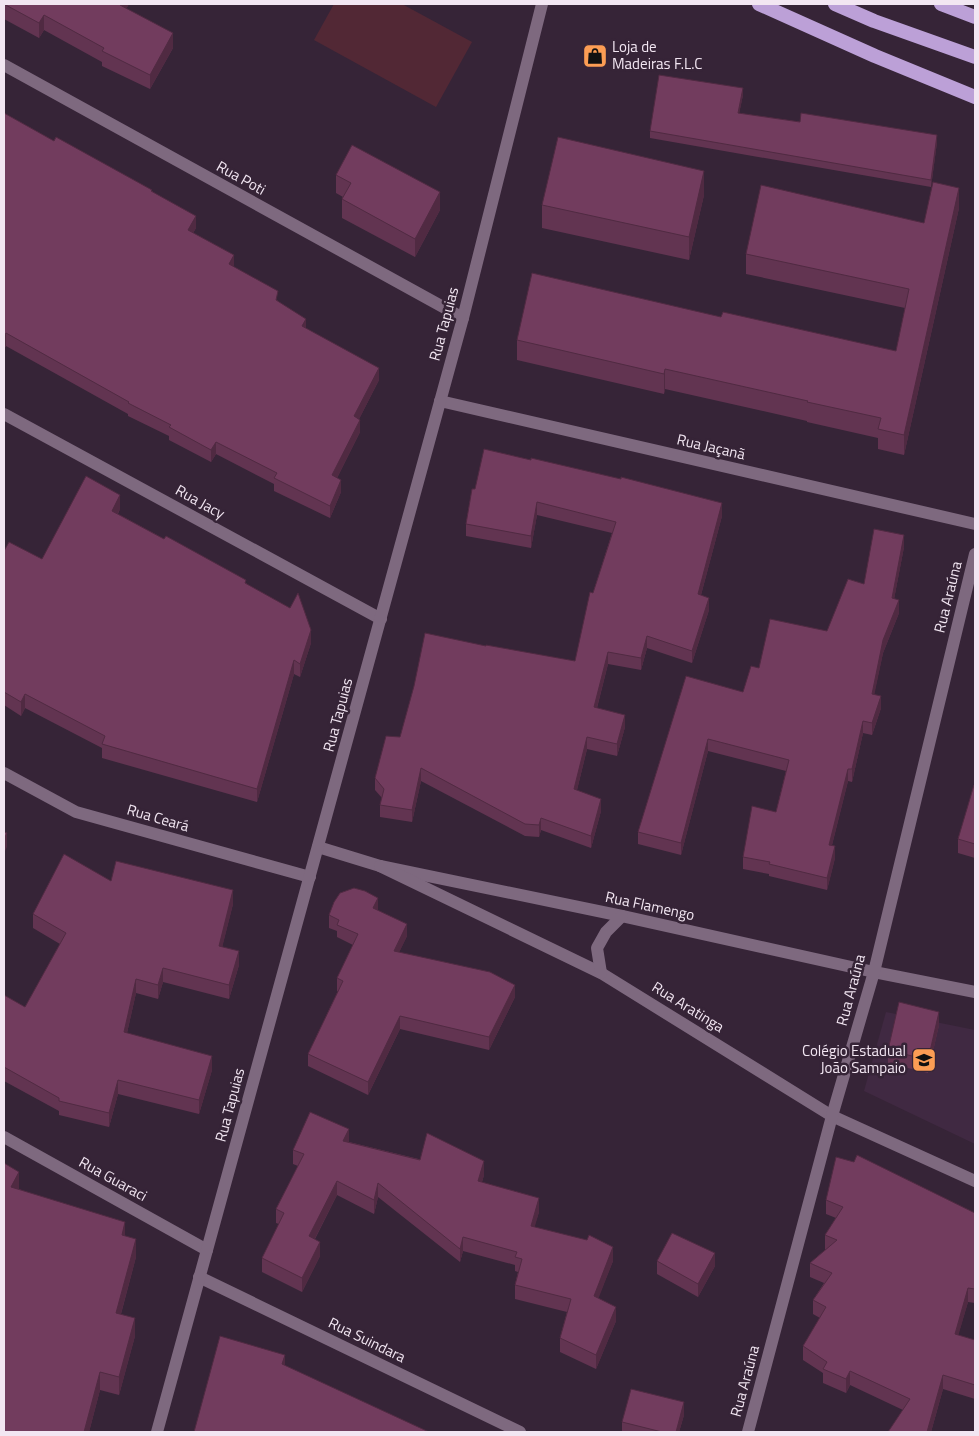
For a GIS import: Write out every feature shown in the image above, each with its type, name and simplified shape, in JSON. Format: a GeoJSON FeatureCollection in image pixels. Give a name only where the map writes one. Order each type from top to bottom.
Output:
{"type":"FeatureCollection","features":[{"type":"Feature","properties":{"kind":"highway"},"geometry":{"type":"LineString","coordinates":[[759,4],[875,56],[975,96]]}},
{"type":"Feature","properties":{"kind":"highway"},"geometry":{"type":"LineString","coordinates":[[835,4],[874,22],[975,56]]}},
{"type":"Feature","properties":{"kind":"highway"},"geometry":{"type":"LineString","coordinates":[[941,4],[975,17]]}},
{"type":"Feature","properties":{"kind":"street","name":"Rua Tapuias"},"geometry":{"type":"LineString","coordinates":[[157,1432],[463,318],[542,4]]}},
{"type":"Feature","properties":{"kind":"street","name":"Rua Poti"},"geometry":{"type":"LineString","coordinates":[[4,65],[463,318]]}},
{"type":"Feature","properties":{"kind":"street","name":"Rua Jaçanã"},"geometry":{"type":"LineString","coordinates":[[440,401],[975,524]]}},
{"type":"Feature","properties":{"kind":"street","name":"Rua Jacy"},"geometry":{"type":"LineString","coordinates":[[4,414],[381,619]]}},
{"type":"Feature","properties":{"kind":"street","name":"Rua Araúna"},"geometry":{"type":"LineString","coordinates":[[748,1432],[832,1116],[874,972],[975,554]]}},
{"type":"Feature","properties":{"kind":"street","name":"Rua Ceará"},"geometry":{"type":"LineString","coordinates":[[4,772],[76,812],[310,877]]}},
{"type":"Feature","properties":{"kind":"street","name":"Rua Flamengo"},"geometry":{"type":"LineString","coordinates":[[318,847],[380,866],[975,992]]}},
{"type":"Feature","properties":{"kind":"street","name":"Rua Aratinga"},"geometry":{"type":"LineString","coordinates":[[380,866],[601,973],[832,1116],[975,1181]]}},
{"type":"Feature","properties":{"kind":"street"},"geometry":{"type":"LineString","coordinates":[[601,973],[598,948],[606,932],[622,916]]}},
{"type":"Feature","properties":{"kind":"street","name":"Rua Guaraci"},"geometry":{"type":"LineString","coordinates":[[4,1137],[207,1250]]}},
{"type":"Feature","properties":{"kind":"street","name":"Rua Suindara"},"geometry":{"type":"LineString","coordinates":[[199,1277],[520,1432]]}},
{"type":"Feature","properties":{"kind":"shaded area"},"geometry":{"type":"Polygon","coordinates":[[[334,4],[402,4],[472,42],[436,107],[314,40],[334,4]]]}},
{"type":"Feature","properties":{"kind":"shaded area","name":"Colégio Estadual João Sampaio"},"geometry":{"type":"Polygon","coordinates":[[[886,1012],[975,1030],[975,1144],[864,1091],[886,1012]]]}},
{"type":"Feature","properties":{"kind":"building"},"geometry":{"type":"Polygon","coordinates":[[[4,4],[120,4],[173,33],[150,75],[102,51],[104,48],[44,15],[39,23],[4,4]]]}},
{"type":"Feature","properties":{"kind":"building"},"geometry":{"type":"Polygon","coordinates":[[[659,75],[743,88],[738,113],[800,122],[801,113],[937,135],[931,180],[650,131],[659,75]]]}},
{"type":"Feature","properties":{"kind":"building"},"geometry":{"type":"Polygon","coordinates":[[[4,113],[54,141],[56,137],[196,216],[188,230],[234,255],[229,264],[278,291],[276,300],[306,319],[302,326],[379,368],[354,416],[360,420],[332,475],[341,480],[330,506],[274,478],[277,473],[216,442],[211,450],[169,427],[171,425],[128,403],[6,333],[4,337],[4,113]]]}},
{"type":"Feature","properties":{"kind":"building"},"geometry":{"type":"Polygon","coordinates":[[[558,137],[704,171],[689,237],[542,205],[558,137]]]}},
{"type":"Feature","properties":{"kind":"building"},"geometry":{"type":"Polygon","coordinates":[[[352,145],[440,192],[415,239],[342,199],[351,183],[336,175],[352,145]]]}},
{"type":"Feature","properties":{"kind":"building"},"geometry":{"type":"Polygon","coordinates":[[[933,182],[959,188],[904,435],[878,429],[881,418],[665,369],[664,374],[517,340],[532,273],[721,317],[723,312],[896,351],[909,289],[746,254],[761,185],[924,223],[933,182]]]}},
{"type":"Feature","properties":{"kind":"building"},"geometry":{"type":"Polygon","coordinates":[[[484,449],[621,479],[621,477],[722,503],[698,594],[709,598],[692,651],[647,636],[641,658],[608,652],[594,707],[625,715],[617,744],[587,737],[574,789],[601,799],[591,836],[541,818],[539,825],[525,824],[421,768],[412,810],[380,805],[384,789],[375,778],[386,736],[400,737],[414,686],[425,633],[486,646],[575,661],[590,592],[593,593],[616,522],[537,502],[531,536],[466,524],[472,489],[475,489],[484,449]]]}},
{"type":"Feature","properties":{"kind":"building"},"geometry":{"type":"Polygon","coordinates":[[[86,476],[120,495],[112,511],[164,539],[166,536],[246,580],[245,583],[290,608],[298,593],[311,630],[300,664],[294,660],[257,789],[102,744],[105,736],[25,694],[21,702],[4,692],[4,551],[9,542],[42,559],[86,476]]]}},
{"type":"Feature","properties":{"kind":"building"},"geometry":{"type":"Polygon","coordinates":[[[874,529],[904,535],[892,598],[899,600],[883,640],[872,694],[881,696],[872,723],[863,721],[852,769],[848,769],[829,845],[835,846],[827,878],[769,864],[770,862],[743,857],[752,806],[776,812],[789,760],[708,739],[681,843],[638,832],[686,676],[743,692],[751,666],[759,668],[770,619],[827,631],[848,579],[864,584],[874,529]]]}},
{"type":"Feature","properties":{"kind":"building"},"geometry":{"type":"Polygon","coordinates":[[[975,785],[975,844],[958,839],[975,785]]]}},
{"type":"Feature","properties":{"kind":"building"},"geometry":{"type":"Polygon","coordinates":[[[64,854],[111,881],[116,861],[233,890],[219,946],[239,951],[229,985],[163,968],[158,985],[136,979],[124,1032],[212,1056],[199,1100],[118,1080],[109,1113],[59,1101],[59,1098],[4,1067],[4,995],[25,1007],[66,933],[33,914],[64,854]]]}},
{"type":"Feature","properties":{"kind":"building"},"geometry":{"type":"Polygon","coordinates":[[[354,888],[378,898],[373,908],[407,924],[394,951],[490,972],[515,985],[489,1037],[400,1016],[368,1082],[308,1054],[343,981],[337,978],[358,934],[337,925],[339,920],[329,915],[340,893],[354,888]]]}},
{"type":"Feature","properties":{"kind":"building"},"geometry":{"type":"Polygon","coordinates":[[[899,1002],[939,1012],[928,1060],[888,1050],[899,1002]]]}},
{"type":"Feature","properties":{"kind":"building"},"geometry":{"type":"Polygon","coordinates":[[[310,1112],[349,1129],[343,1141],[420,1160],[427,1133],[484,1161],[478,1181],[539,1198],[531,1226],[587,1240],[589,1235],[613,1247],[594,1296],[616,1307],[596,1355],[560,1338],[571,1299],[515,1285],[522,1259],[515,1257],[517,1252],[463,1237],[460,1249],[378,1183],[374,1200],[337,1181],[309,1236],[320,1242],[302,1278],[262,1258],[284,1213],[276,1209],[304,1154],[293,1150],[310,1112]]]}},
{"type":"Feature","properties":{"kind":"building"},"geometry":{"type":"Polygon","coordinates":[[[857,1155],[975,1213],[975,1289],[968,1288],[955,1334],[975,1340],[975,1385],[943,1375],[927,1432],[888,1432],[910,1399],[850,1371],[846,1379],[823,1369],[827,1362],[803,1346],[826,1307],[813,1300],[832,1273],[810,1263],[837,1240],[825,1235],[843,1207],[826,1200],[836,1157],[854,1162],[857,1155]]]}},
{"type":"Feature","properties":{"kind":"building"},"geometry":{"type":"Polygon","coordinates":[[[4,1163],[19,1172],[11,1187],[125,1222],[122,1235],[136,1239],[116,1313],[135,1318],[119,1377],[100,1372],[84,1432],[4,1432],[4,1163]]]}},
{"type":"Feature","properties":{"kind":"building"},"geometry":{"type":"Polygon","coordinates":[[[672,1233],[715,1253],[698,1284],[657,1261],[672,1233]]]}},
{"type":"Feature","properties":{"kind":"building"},"geometry":{"type":"Polygon","coordinates":[[[220,1336],[285,1355],[282,1364],[429,1432],[194,1432],[220,1336]]]}},
{"type":"Feature","properties":{"kind":"building"},"geometry":{"type":"Polygon","coordinates":[[[631,1389],[684,1402],[676,1432],[662,1432],[622,1422],[631,1389]]]}},
{"type":"Feature","properties":{"kind":"place","name":"Loja de Madeiras F.L.C"},"geometry":{"type":"Point","coordinates":[595,56]}},
{"type":"Feature","properties":{"kind":"place","name":"Colégio Estadual João Sampaio"},"geometry":{"type":"Point","coordinates":[924,1060]}}]}
